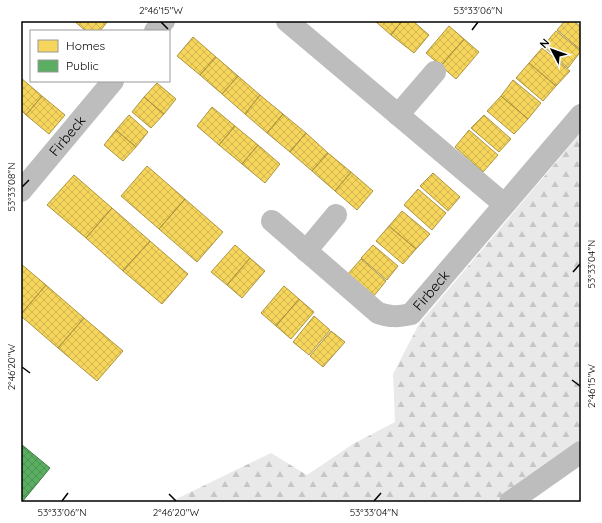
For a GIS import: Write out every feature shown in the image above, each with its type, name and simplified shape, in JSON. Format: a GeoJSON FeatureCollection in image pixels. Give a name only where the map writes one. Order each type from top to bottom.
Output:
{"type":"FeatureCollection","features":[{"type":"Feature","properties":{"kind":"street"},"geometry":{"type":"LineString","coordinates":[[156,30],[164,21]]}},
{"type":"Feature","properties":{"kind":"street"},"geometry":{"type":"LineString","coordinates":[[287,21],[504,204]]}},
{"type":"Feature","properties":{"kind":"street"},"geometry":{"type":"LineString","coordinates":[[398,115],[435,72]]}},
{"type":"Feature","properties":{"kind":"street","name":"Firbeck"},"geometry":{"type":"LineString","coordinates":[[21,191],[112,82]]}},
{"type":"Feature","properties":{"kind":"street","name":"Firbeck"},"geometry":{"type":"LineString","coordinates":[[272,221],[378,313],[388,317],[399,317],[411,314],[581,115]]}},
{"type":"Feature","properties":{"kind":"street"},"geometry":{"type":"LineString","coordinates":[[306,251],[336,215]]}},
{"type":"Feature","properties":{"kind":"street"},"geometry":{"type":"LineString","coordinates":[[510,502],[581,452]]}},
{"type":"Feature","properties":{"kind":"green space"},"geometry":{"type":"Polygon","coordinates":[[[581,133],[581,440],[494,502],[170,502],[271,453],[307,475],[353,444],[395,422],[393,374],[419,324],[581,133]]]}},
{"type":"Feature","properties":{"kind":"building: Homes"},"geometry":{"type":"Polygon","coordinates":[[[74,21],[108,21],[101,30],[85,30],[74,21]]]}},
{"type":"Feature","properties":{"kind":"building: Homes"},"geometry":{"type":"Polygon","coordinates":[[[375,21],[402,21],[391,35],[375,21]]]}},
{"type":"Feature","properties":{"kind":"building: Homes"},"geometry":{"type":"Polygon","coordinates":[[[402,21],[413,21],[429,35],[414,53],[391,35],[402,21]]]}},
{"type":"Feature","properties":{"kind":"building: Homes"},"geometry":{"type":"Polygon","coordinates":[[[565,21],[574,21],[581,27],[581,50],[557,30],[565,21]]]}},
{"type":"Feature","properties":{"kind":"building: Homes"},"geometry":{"type":"Polygon","coordinates":[[[449,26],[464,39],[441,66],[426,53],[449,26]]]}},
{"type":"Feature","properties":{"kind":"building: Homes"},"geometry":{"type":"Polygon","coordinates":[[[556,31],[581,51],[568,68],[543,46],[556,31]]]}},
{"type":"Feature","properties":{"kind":"building: Homes"},"geometry":{"type":"Polygon","coordinates":[[[193,37],[216,57],[200,75],[177,56],[193,37]]]}},
{"type":"Feature","properties":{"kind":"building: Homes"},"geometry":{"type":"Polygon","coordinates":[[[464,39],[479,52],[456,79],[441,66],[464,39]]]}},
{"type":"Feature","properties":{"kind":"building: Homes"},"geometry":{"type":"Polygon","coordinates":[[[542,48],[570,71],[556,86],[529,63],[542,48]]]}},
{"type":"Feature","properties":{"kind":"building: Homes"},"geometry":{"type":"Polygon","coordinates":[[[216,57],[238,76],[222,94],[200,75],[216,57]]]}},
{"type":"Feature","properties":{"kind":"building: Homes"},"geometry":{"type":"Polygon","coordinates":[[[529,63],[556,86],[543,101],[516,78],[529,63]]]}},
{"type":"Feature","properties":{"kind":"building: Homes"},"geometry":{"type":"Polygon","coordinates":[[[238,76],[260,95],[245,114],[222,94],[238,76]]]}},
{"type":"Feature","properties":{"kind":"building: Homes"},"geometry":{"type":"Polygon","coordinates":[[[21,78],[42,96],[26,115],[21,110],[21,78]]]}},
{"type":"Feature","properties":{"kind":"building: Homes"},"geometry":{"type":"Polygon","coordinates":[[[513,80],[541,103],[528,119],[501,96],[513,80]]]}},
{"type":"Feature","properties":{"kind":"building: Homes"},"geometry":{"type":"Polygon","coordinates":[[[157,83],[176,99],[164,114],[144,97],[157,83]]]}},
{"type":"Feature","properties":{"kind":"building: Homes"},"geometry":{"type":"Polygon","coordinates":[[[260,95],[283,114],[267,133],[245,114],[260,95]]]}},
{"type":"Feature","properties":{"kind":"building: Homes"},"geometry":{"type":"Polygon","coordinates":[[[42,96],[65,115],[49,134],[26,115],[42,96]]]}},
{"type":"Feature","properties":{"kind":"building: Homes"},"geometry":{"type":"Polygon","coordinates":[[[501,96],[528,119],[514,134],[487,111],[501,96]]]}},
{"type":"Feature","properties":{"kind":"building: Homes"},"geometry":{"type":"Polygon","coordinates":[[[144,97],[164,114],[151,128],[132,112],[144,97]]]}},
{"type":"Feature","properties":{"kind":"building: Homes"},"geometry":{"type":"Polygon","coordinates":[[[212,107],[235,126],[219,145],[197,126],[212,107]]]}},
{"type":"Feature","properties":{"kind":"building: Homes"},"geometry":{"type":"Polygon","coordinates":[[[283,114],[306,133],[290,152],[267,133],[283,114]]]}},
{"type":"Feature","properties":{"kind":"building: Homes"},"geometry":{"type":"Polygon","coordinates":[[[129,115],[148,132],[136,147],[116,130],[129,115]]]}},
{"type":"Feature","properties":{"kind":"building: Homes"},"geometry":{"type":"Polygon","coordinates":[[[484,115],[511,139],[499,152],[471,128],[484,115]]]}},
{"type":"Feature","properties":{"kind":"building: Homes"},"geometry":{"type":"Polygon","coordinates":[[[235,126],[258,145],[242,164],[219,145],[235,126]]]}},
{"type":"Feature","properties":{"kind":"building: Homes"},"geometry":{"type":"Polygon","coordinates":[[[116,130],[136,147],[123,161],[104,145],[116,130]]]}},
{"type":"Feature","properties":{"kind":"building: Homes"},"geometry":{"type":"Polygon","coordinates":[[[469,130],[498,155],[483,172],[455,147],[469,130]]]}},
{"type":"Feature","properties":{"kind":"building: Homes"},"geometry":{"type":"Polygon","coordinates":[[[306,133],[328,153],[312,171],[290,152],[306,133]]]}},
{"type":"Feature","properties":{"kind":"building: Homes"},"geometry":{"type":"Polygon","coordinates":[[[258,145],[280,164],[265,183],[242,164],[258,145]]]}},
{"type":"Feature","properties":{"kind":"building: Homes"},"geometry":{"type":"Polygon","coordinates":[[[328,153],[351,172],[335,191],[312,171],[328,153]]]}},
{"type":"Feature","properties":{"kind":"building: Homes"},"geometry":{"type":"Polygon","coordinates":[[[147,166],[185,199],[159,229],[121,196],[147,166]]]}},
{"type":"Feature","properties":{"kind":"building: Homes"},"geometry":{"type":"Polygon","coordinates":[[[351,172],[373,191],[357,210],[335,191],[351,172]]]}},
{"type":"Feature","properties":{"kind":"building: Homes"},"geometry":{"type":"Polygon","coordinates":[[[433,173],[460,197],[448,211],[420,186],[433,173]]]}},
{"type":"Feature","properties":{"kind":"building: Homes"},"geometry":{"type":"Polygon","coordinates":[[[74,175],[112,208],[86,238],[47,205],[74,175]]]}},
{"type":"Feature","properties":{"kind":"building: Homes"},"geometry":{"type":"Polygon","coordinates":[[[418,189],[446,213],[432,230],[404,205],[418,189]]]}},
{"type":"Feature","properties":{"kind":"building: Homes"},"geometry":{"type":"Polygon","coordinates":[[[185,199],[223,232],[197,262],[159,229],[185,199]]]}},
{"type":"Feature","properties":{"kind":"building: Homes"},"geometry":{"type":"Polygon","coordinates":[[[112,208],[150,241],[123,271],[86,238],[112,208]]]}},
{"type":"Feature","properties":{"kind":"building: Homes"},"geometry":{"type":"Polygon","coordinates":[[[402,211],[430,234],[416,249],[389,226],[402,211]]]}},
{"type":"Feature","properties":{"kind":"building: Homes"},"geometry":{"type":"Polygon","coordinates":[[[389,226],[416,249],[403,264],[376,241],[389,226]]]}},
{"type":"Feature","properties":{"kind":"building: Homes"},"geometry":{"type":"Polygon","coordinates":[[[150,241],[188,274],[162,304],[123,271],[150,241]]]}},
{"type":"Feature","properties":{"kind":"building: Homes"},"geometry":{"type":"Polygon","coordinates":[[[235,245],[250,258],[227,285],[211,272],[235,245]]]}},
{"type":"Feature","properties":{"kind":"building: Homes"},"geometry":{"type":"Polygon","coordinates":[[[373,245],[398,266],[387,280],[361,258],[373,245]]]}},
{"type":"Feature","properties":{"kind":"building: Homes"},"geometry":{"type":"Polygon","coordinates":[[[250,258],[265,271],[242,298],[227,285],[250,258]]]}},
{"type":"Feature","properties":{"kind":"building: Homes"},"geometry":{"type":"Polygon","coordinates":[[[361,259],[386,281],[373,297],[347,275],[361,259]]]}},
{"type":"Feature","properties":{"kind":"building: Homes"},"geometry":{"type":"Polygon","coordinates":[[[21,264],[46,285],[21,314],[21,264]]]}},
{"type":"Feature","properties":{"kind":"building: Homes"},"geometry":{"type":"Polygon","coordinates":[[[46,285],[84,318],[58,348],[21,316],[21,314],[46,285]]]}},
{"type":"Feature","properties":{"kind":"building: Homes"},"geometry":{"type":"Polygon","coordinates":[[[284,286],[299,299],[276,326],[261,313],[284,286]]]}},
{"type":"Feature","properties":{"kind":"building: Homes"},"geometry":{"type":"Polygon","coordinates":[[[299,299],[314,312],[291,339],[276,326],[299,299]]]}},
{"type":"Feature","properties":{"kind":"building: Homes"},"geometry":{"type":"Polygon","coordinates":[[[314,316],[330,330],[309,355],[293,342],[314,316]]]}},
{"type":"Feature","properties":{"kind":"building: Homes"},"geometry":{"type":"Polygon","coordinates":[[[84,318],[123,351],[97,381],[58,348],[84,318]]]}},
{"type":"Feature","properties":{"kind":"building: Homes"},"geometry":{"type":"Polygon","coordinates":[[[331,331],[345,342],[323,367],[310,356],[331,331]]]}},
{"type":"Feature","properties":{"kind":"building: Public"},"geometry":{"type":"Polygon","coordinates":[[[21,444],[50,468],[22,502],[21,502],[21,444]]]}}]}
